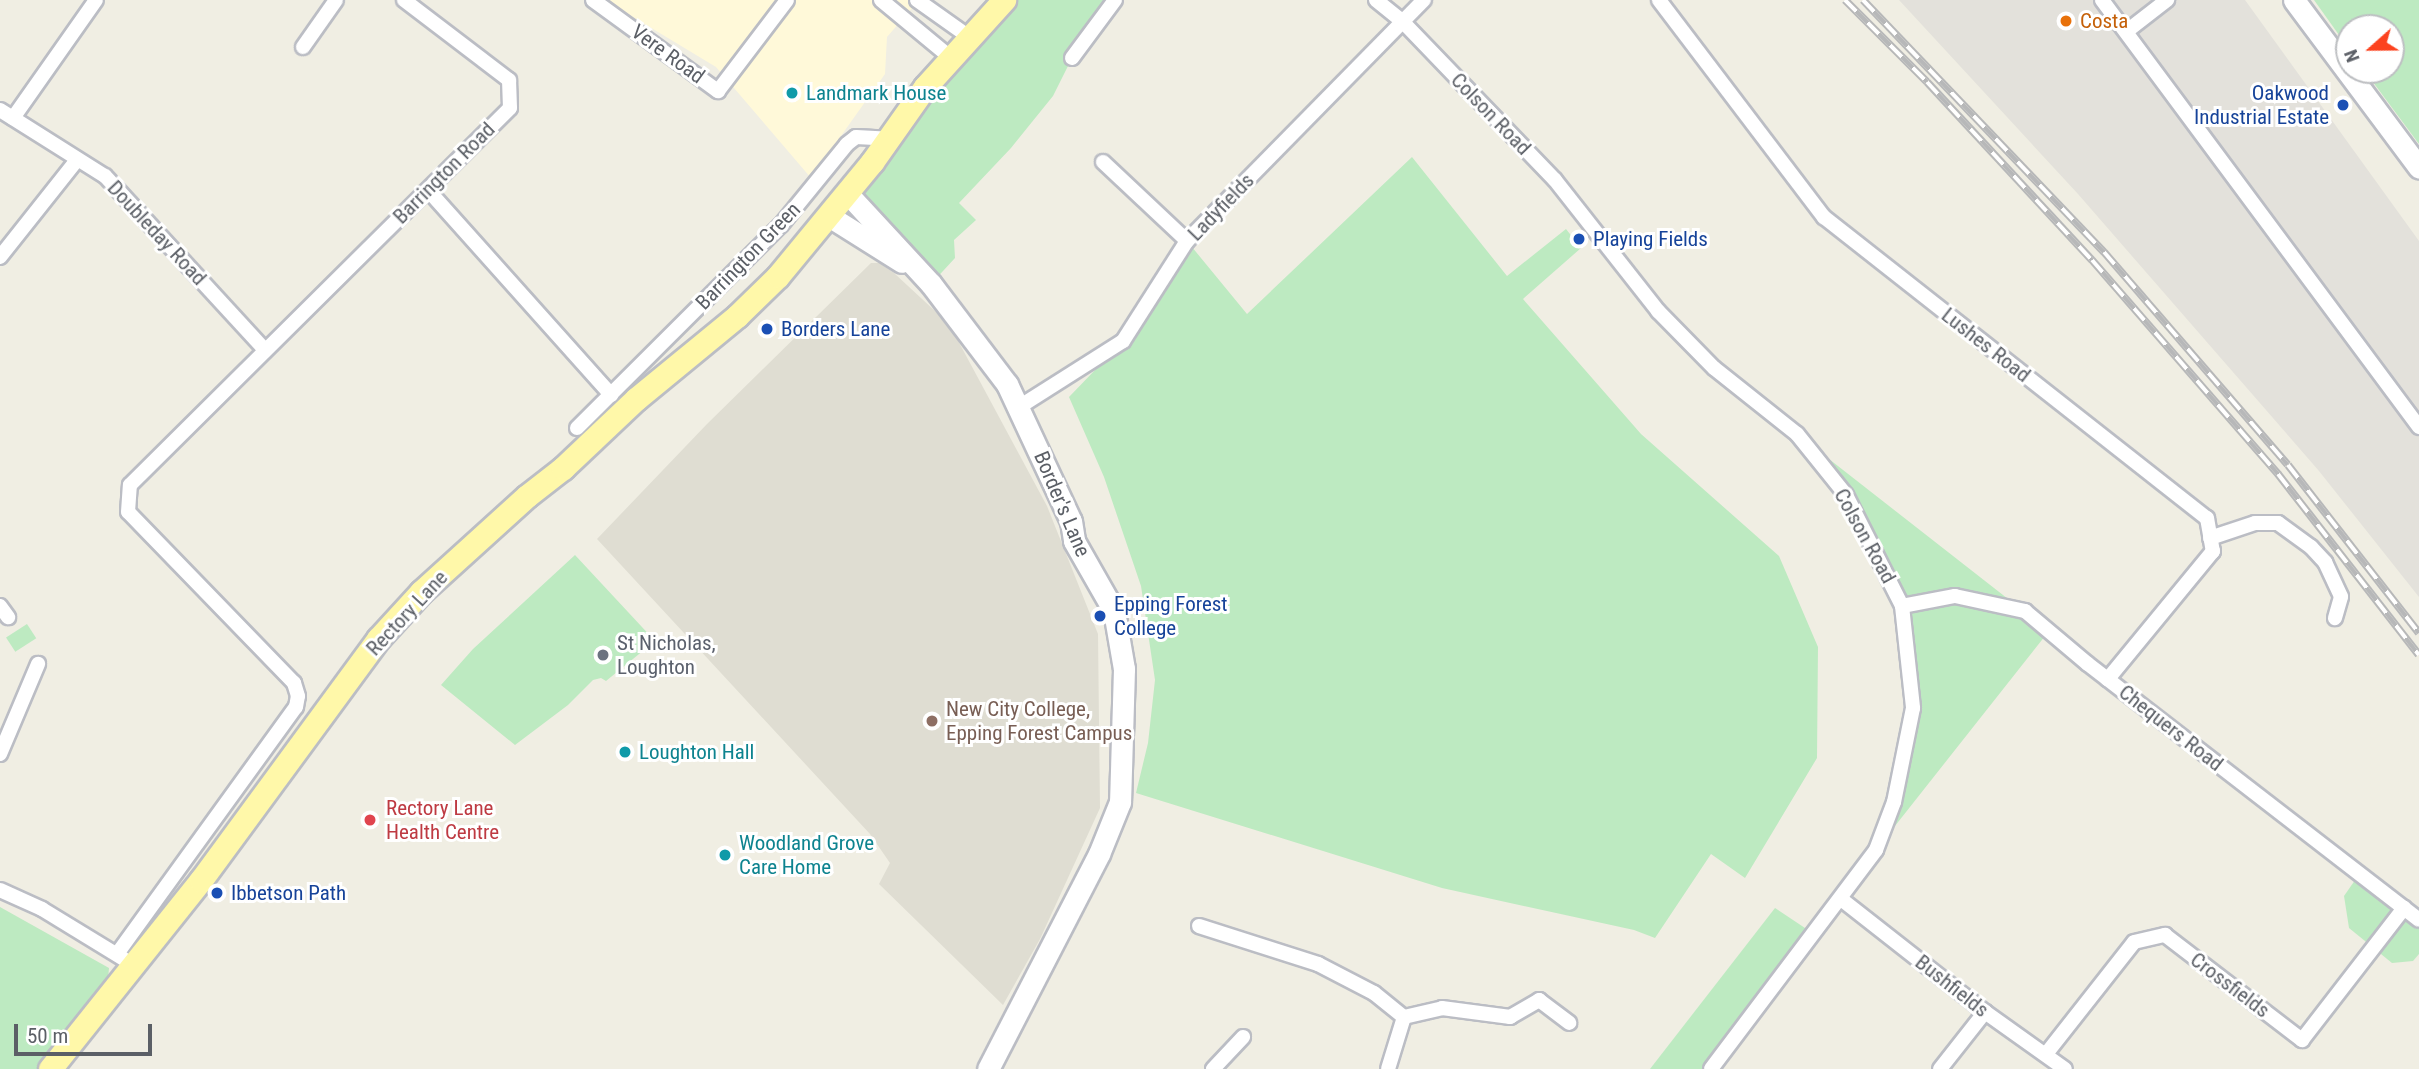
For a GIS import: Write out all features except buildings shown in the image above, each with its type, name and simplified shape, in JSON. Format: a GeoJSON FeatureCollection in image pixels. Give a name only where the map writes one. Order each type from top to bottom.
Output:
{"type":"FeatureCollection","features":[{"type":"Feature","properties":{"kind":"main road","name":"Rectory Lane"},"geometry":{"type":"LineString","coordinates":[[50,1069],[125,960],[201,880],[378,639],[422,592],[527,496],[564,468],[636,399],[737,316],[778,276],[889,139],[916,98],[1004,0]]}},
{"type":"Feature","properties":{"kind":"street"},"geometry":{"type":"LineString","coordinates":[[6,114],[96,0]]}},
{"type":"Feature","properties":{"kind":"street"},"geometry":{"type":"LineString","coordinates":[[303,47],[336,0]]}},
{"type":"Feature","properties":{"kind":"street","name":"Barrington Road"},"geometry":{"type":"LineString","coordinates":[[265,350],[510,108],[509,80],[404,0]]}},
{"type":"Feature","properties":{"kind":"street","name":"Vere Road"},"geometry":{"type":"LineString","coordinates":[[593,0],[718,91],[787,0]]}},
{"type":"Feature","properties":{"kind":"street"},"geometry":{"type":"LineString","coordinates":[[881,0],[951,58]]}},
{"type":"Feature","properties":{"kind":"street"},"geometry":{"type":"LineString","coordinates":[[917,0],[969,37]]}},
{"type":"Feature","properties":{"kind":"street"},"geometry":{"type":"LineString","coordinates":[[1072,58],[1115,0]]}},
{"type":"Feature","properties":{"kind":"street","name":"Colson Road"},"geometry":{"type":"LineString","coordinates":[[1376,0],[1403,22],[1555,180],[1658,311],[1714,368],[1797,434],[1846,495],[1902,606],[1913,708],[1894,802],[1877,850],[1711,1069]]}},
{"type":"Feature","properties":{"kind":"street","name":"Ladyfields"},"geometry":{"type":"LineString","coordinates":[[1019,407],[1123,341],[1187,241],[1424,0]]}},
{"type":"Feature","properties":{"kind":"street","name":"Lushes Road"},"geometry":{"type":"LineString","coordinates":[[1659,0],[1824,217],[2207,518],[2210,538]]}},
{"type":"Feature","properties":{"kind":"street"},"geometry":{"type":"LineString","coordinates":[[2102,0],[2419,427]]}},
{"type":"Feature","properties":{"kind":"street"},"geometry":{"type":"LineString","coordinates":[[2127,31],[2167,0]]}},
{"type":"Feature","properties":{"kind":"street"},"geometry":{"type":"LineString","coordinates":[[2294,0],[2419,168]]}},
{"type":"Feature","properties":{"kind":"street","name":"Doubleday Road"},"geometry":{"type":"LineString","coordinates":[[6,114],[104,176],[265,350]]}},
{"type":"Feature","properties":{"kind":"street","name":"Barrington Green"},"geometry":{"type":"LineString","coordinates":[[577,428],[808,195],[856,136],[889,139]]}},
{"type":"Feature","properties":{"kind":"street"},"geometry":{"type":"LineString","coordinates":[[0,257],[78,160]]}},
{"type":"Feature","properties":{"kind":"street"},"geometry":{"type":"LineString","coordinates":[[1103,162],[1187,241]]}},
{"type":"Feature","properties":{"kind":"street"},"geometry":{"type":"LineString","coordinates":[[428,190],[611,395]]}},
{"type":"Feature","properties":{"kind":"street","name":"Border's Lane"},"geometry":{"type":"LineString","coordinates":[[846,192],[884,230],[931,284],[1007,384],[1071,521],[1074,541],[1114,611],[1125,669],[1120,802],[1099,854],[988,1069]]}},
{"type":"Feature","properties":{"kind":"street","name":"Border's Lane"},"geometry":{"type":"LineString","coordinates":[[829,216],[919,273]]}},
{"type":"Feature","properties":{"kind":"street"},"geometry":{"type":"LineString","coordinates":[[0,890],[42,909],[125,960],[296,707],[298,696],[294,683],[128,512],[130,485],[265,350]]}},
{"type":"Feature","properties":{"kind":"street"},"geometry":{"type":"LineString","coordinates":[[2108,679],[2213,551],[2210,538],[2255,523],[2278,523],[2311,547],[2325,562],[2341,597],[2336,618]]}},
{"type":"Feature","properties":{"kind":"street","name":"Chequers Road"},"geometry":{"type":"LineString","coordinates":[[1902,606],[1955,596],[2025,611],[2108,679],[2419,919]]}},
{"type":"Feature","properties":{"kind":"street"},"geometry":{"type":"LineString","coordinates":[[0,754],[38,664]]}},
{"type":"Feature","properties":{"kind":"street","name":"Bushfields"},"geometry":{"type":"LineString","coordinates":[[1841,900],[1985,1012],[2065,1069]]}},
{"type":"Feature","properties":{"kind":"street","name":"Crossfields"},"geometry":{"type":"LineString","coordinates":[[2046,1054],[2134,942],[2165,935],[2302,1040],[2404,908]]}},
{"type":"Feature","properties":{"kind":"street"},"geometry":{"type":"LineString","coordinates":[[1199,926],[1318,964],[1374,993],[1404,1017]]}},
{"type":"Feature","properties":{"kind":"street"},"geometry":{"type":"LineString","coordinates":[[1404,1017],[1442,1008],[1510,1017],[1539,1000],[1569,1023]]}},
{"type":"Feature","properties":{"kind":"street"},"geometry":{"type":"LineString","coordinates":[[1940,1069],[1985,1012]]}},
{"type":"Feature","properties":{"kind":"street"},"geometry":{"type":"LineString","coordinates":[[1388,1069],[1404,1017]]}},
{"type":"Feature","properties":{"kind":"street"},"geometry":{"type":"LineString","coordinates":[[1213,1069],[1243,1037]]}},
{"type":"Feature","properties":{"kind":"shaded area"},"geometry":{"type":"Polygon","coordinates":[[[605,0],[919,0],[887,37],[885,74],[811,178],[716,67],[605,0]]]}},
{"type":"Feature","properties":{"kind":"shaded area"},"geometry":{"type":"Polygon","coordinates":[[[1899,0],[2245,0],[2419,241],[2419,597],[2319,471],[2078,194],[1899,0]]]}},
{"type":"Feature","properties":{"kind":"shaded area","name":"New City College, Epping Forest Campus"},"geometry":{"type":"Polygon","coordinates":[[[871,263],[879,263],[894,273],[949,324],[1047,506],[1098,634],[1100,808],[1040,939],[1003,1005],[879,884],[890,863],[870,834],[597,539],[707,424],[871,263]]]}},
{"type":"Feature","properties":{"kind":"green space"},"geometry":{"type":"Polygon","coordinates":[[[1004,0],[1112,0],[1072,58],[1053,96],[1011,148],[959,203],[976,220],[954,240],[955,258],[931,284],[829,216],[1004,0]]]}},
{"type":"Feature","properties":{"kind":"green space"},"geometry":{"type":"Polygon","coordinates":[[[2314,0],[2419,0],[2419,144],[2374,84],[2405,84],[2405,14],[2335,14],[2335,29],[2314,0]]]}},
{"type":"Feature","properties":{"kind":"green space"},"geometry":{"type":"Polygon","coordinates":[[[1412,157],[1507,276],[1566,229],[1581,248],[1523,299],[1641,434],[1779,556],[1818,647],[1817,758],[1745,878],[1711,854],[1655,938],[1634,930],[1442,888],[1136,793],[1148,743],[1155,680],[1141,586],[1104,477],[1069,397],[1123,341],[1187,241],[1247,314],[1412,157]]]}},
{"type":"Feature","properties":{"kind":"green space"},"geometry":{"type":"Polygon","coordinates":[[[1797,434],[2049,631],[1876,850],[1913,708],[1902,606],[1870,539],[1797,434]]]}},
{"type":"Feature","properties":{"kind":"green space"},"geometry":{"type":"Polygon","coordinates":[[[575,555],[655,641],[606,681],[601,678],[593,680],[568,705],[515,745],[441,685],[473,649],[575,555]]]}},
{"type":"Feature","properties":{"kind":"green space"},"geometry":{"type":"Polygon","coordinates":[[[27,624],[36,638],[15,652],[6,638],[27,624]]]}},
{"type":"Feature","properties":{"kind":"green space"},"geometry":{"type":"Polygon","coordinates":[[[2360,873],[2419,920],[2419,954],[2413,961],[2392,963],[2349,928],[2344,896],[2360,873]]]}},
{"type":"Feature","properties":{"kind":"green space"},"geometry":{"type":"Polygon","coordinates":[[[0,907],[109,968],[107,991],[40,1069],[0,1069],[0,907]]]}},
{"type":"Feature","properties":{"kind":"green space"},"geometry":{"type":"Polygon","coordinates":[[[1775,908],[1814,934],[1711,1069],[1650,1069],[1775,908]]]}},
{"type":"Feature","properties":{"kind":"railway"},"geometry":{"type":"LineString","coordinates":[[1845,0],[1927,82],[2092,260],[2278,474],[2419,655]]}},
{"type":"Feature","properties":{"kind":"railway"},"geometry":{"type":"LineString","coordinates":[[1863,0],[2104,252],[2288,465],[2419,633]]}},
{"type":"Feature","properties":{"kind":"place","name":"Costa"},"geometry":{"type":"Point","coordinates":[2066,21]}},
{"type":"Feature","properties":{"kind":"place","name":"Landmark House"},"geometry":{"type":"Point","coordinates":[792,93]}},
{"type":"Feature","properties":{"kind":"place","name":"Oakwood Industrial Estate"},"geometry":{"type":"Point","coordinates":[2343,105]}},
{"type":"Feature","properties":{"kind":"place","name":"Playing Fields"},"geometry":{"type":"Point","coordinates":[1579,239]}},
{"type":"Feature","properties":{"kind":"place","name":"Borders Lane"},"geometry":{"type":"Point","coordinates":[767,329]}},
{"type":"Feature","properties":{"kind":"place","name":"Epping Forest College"},"geometry":{"type":"Point","coordinates":[1100,616]}},
{"type":"Feature","properties":{"kind":"place","name":"St Nicholas, Loughton"},"geometry":{"type":"Point","coordinates":[603,655]}},
{"type":"Feature","properties":{"kind":"place","name":"New City College, Epping Forest Campus"},"geometry":{"type":"Point","coordinates":[932,721]}},
{"type":"Feature","properties":{"kind":"place","name":"Loughton Hall"},"geometry":{"type":"Point","coordinates":[625,752]}},
{"type":"Feature","properties":{"kind":"place","name":"Rectory Lane Health Centre"},"geometry":{"type":"Point","coordinates":[370,820]}},
{"type":"Feature","properties":{"kind":"place","name":"Woodland Grove Care Home"},"geometry":{"type":"Point","coordinates":[725,855]}},
{"type":"Feature","properties":{"kind":"place","name":"Ibbetson Path"},"geometry":{"type":"Point","coordinates":[217,893]}}]}
